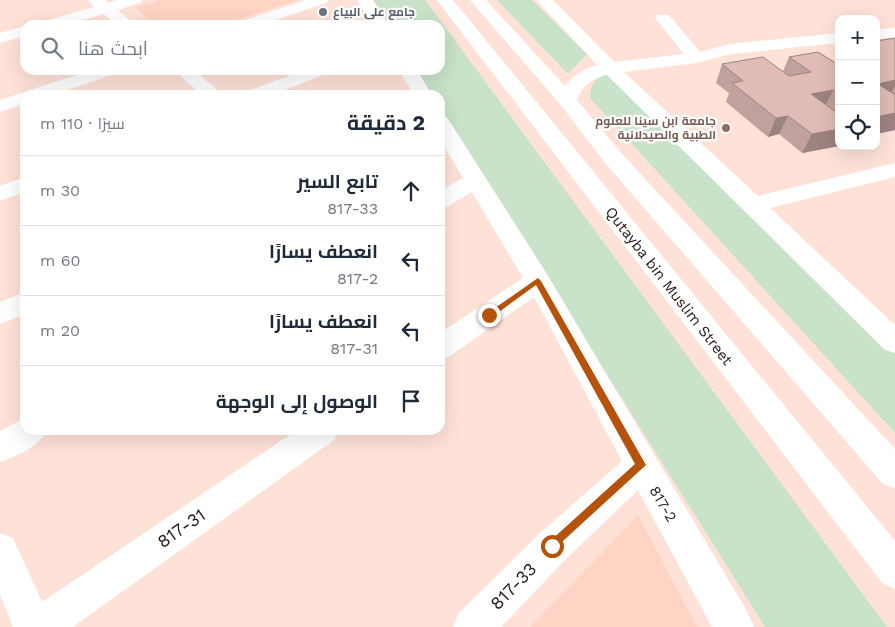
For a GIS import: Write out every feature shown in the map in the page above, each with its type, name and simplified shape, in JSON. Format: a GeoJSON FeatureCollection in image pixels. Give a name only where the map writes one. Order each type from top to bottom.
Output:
{"type":"FeatureCollection","features":[{"type":"Feature","properties":{"kind":"main road"},"geometry":{"type":"LineString","coordinates":[[60,20],[101,4],[135,0]]}},
{"type":"Feature","properties":{"kind":"main road"},"geometry":{"type":"LineString","coordinates":[[260,20],[321,0]]}},
{"type":"Feature","properties":{"kind":"main road"},"geometry":{"type":"LineString","coordinates":[[365,0],[377,20]]}},
{"type":"Feature","properties":{"kind":"main road","name":"Qutayba bin Muslim Street"},"geometry":{"type":"LineString","coordinates":[[445,0],[895,570]]}},
{"type":"Feature","properties":{"kind":"main road"},"geometry":{"type":"LineString","coordinates":[[478,0],[566,100],[614,159],[895,473]]}},
{"type":"Feature","properties":{"kind":"main road"},"geometry":{"type":"LineString","coordinates":[[544,0],[610,68],[895,342]]}},
{"type":"Feature","properties":{"kind":"main road"},"geometry":{"type":"LineString","coordinates":[[101,4],[121,20]]}},
{"type":"Feature","properties":{"kind":"main road"},"geometry":{"type":"LineString","coordinates":[[662,18],[696,58]]}},
{"type":"Feature","properties":{"kind":"main road"},"geometry":{"type":"LineString","coordinates":[[0,38],[20,32]]}},
{"type":"Feature","properties":{"kind":"main road"},"geometry":{"type":"LineString","coordinates":[[880,34],[895,33]]}},
{"type":"Feature","properties":{"kind":"main road"},"geometry":{"type":"LineString","coordinates":[[566,100],[569,91],[575,83],[590,74],[610,68],[696,58],[730,49],[835,38]]}},
{"type":"Feature","properties":{"kind":"main road"},"geometry":{"type":"LineString","coordinates":[[48,90],[94,75]]}},
{"type":"Feature","properties":{"kind":"main road"},"geometry":{"type":"LineString","coordinates":[[189,75],[208,90]]}},
{"type":"Feature","properties":{"kind":"main road"},"geometry":{"type":"LineString","coordinates":[[268,90],[307,75]]}},
{"type":"Feature","properties":{"kind":"main road"},"geometry":{"type":"LineString","coordinates":[[411,75],[420,90]]}},
{"type":"Feature","properties":{"kind":"main road"},"geometry":{"type":"LineString","coordinates":[[0,106],[20,100]]}},
{"type":"Feature","properties":{"kind":"main road","name":"817-2"},"geometry":{"type":"LineString","coordinates":[[445,130],[538,281],[734,627]]}},
{"type":"Feature","properties":{"kind":"main road"},"geometry":{"type":"LineString","coordinates":[[752,204],[895,170]]}},
{"type":"Feature","properties":{"kind":"main road"},"geometry":{"type":"LineString","coordinates":[[445,198],[476,180]]}},
{"type":"Feature","properties":{"kind":"main road"},"geometry":{"type":"LineString","coordinates":[[0,194],[20,186]]}},
{"type":"Feature","properties":{"kind":"main road"},"geometry":{"type":"LineString","coordinates":[[445,345],[538,281]]}},
{"type":"Feature","properties":{"kind":"main road"},"geometry":{"type":"LineString","coordinates":[[0,314],[20,304]]}},
{"type":"Feature","properties":{"kind":"main road"},"geometry":{"type":"LineString","coordinates":[[0,448],[22,435]]}},
{"type":"Feature","properties":{"kind":"main road","name":"817-31"},"geometry":{"type":"LineString","coordinates":[[39,627],[316,435]]}},
{"type":"Feature","properties":{"kind":"main road","name":"817-33"},"geometry":{"type":"LineString","coordinates":[[473,627],[552,546],[641,465]]}},
{"type":"Feature","properties":{"kind":"main road"},"geometry":{"type":"LineString","coordinates":[[0,550],[33,627]]}},
{"type":"Feature","properties":{"kind":"shaded area"},"geometry":{"type":"Polygon","coordinates":[[[159,0],[298,0],[236,20],[149,20],[135,7],[159,0]]]}},
{"type":"Feature","properties":{"kind":"shaded area"},"geometry":{"type":"Polygon","coordinates":[[[638,515],[697,627],[530,627],[638,515]]]}},
{"type":"Feature","properties":{"kind":"green space"},"geometry":{"type":"Polygon","coordinates":[[[373,0],[425,0],[440,20],[385,20],[373,0]]]}},
{"type":"Feature","properties":{"kind":"green space"},"geometry":{"type":"Polygon","coordinates":[[[497,0],[532,0],[587,54],[568,74],[497,0]]]}},
{"type":"Feature","properties":{"kind":"green space"},"geometry":{"type":"Polygon","coordinates":[[[445,27],[887,627],[765,627],[445,116],[445,90],[429,90],[419,75],[445,75],[445,27]]]}},
{"type":"Feature","properties":{"kind":"green space"},"geometry":{"type":"Polygon","coordinates":[[[609,71],[895,353],[895,433],[590,98],[591,89],[595,81],[609,71]]]}},
{"type":"Feature","properties":{"kind":"building"},"geometry":{"type":"Polygon","coordinates":[[[895,38],[895,80],[880,84],[880,60],[880,40],[895,38]]]}},
{"type":"Feature","properties":{"kind":"building"},"geometry":{"type":"Polygon","coordinates":[[[818,52],[835,63],[835,91],[833,90],[811,94],[835,111],[835,130],[812,134],[788,116],[776,118],[732,83],[743,81],[722,64],[763,57],[789,76],[811,72],[789,57],[818,52]]]}},
{"type":"Feature","properties":{"kind":"building"},"geometry":{"type":"Polygon","coordinates":[[[880,85],[895,95],[895,113],[880,116],[880,85]]]}},
{"type":"Feature","properties":{"kind":"place","name":"جامع علي البياع"},"geometry":{"type":"Point","coordinates":[323,12]}},
{"type":"Feature","properties":{"kind":"place","name":"جامعة ابن سينا للعلوم الطبية والصيدلانية"},"geometry":{"type":"Point","coordinates":[726,128]}},
{"type":"Feature","properties":{"kind":"route"},"geometry":{"type":"LineString","coordinates":[[489,315],[538,281],[641,465],[552,546]]}}]}
